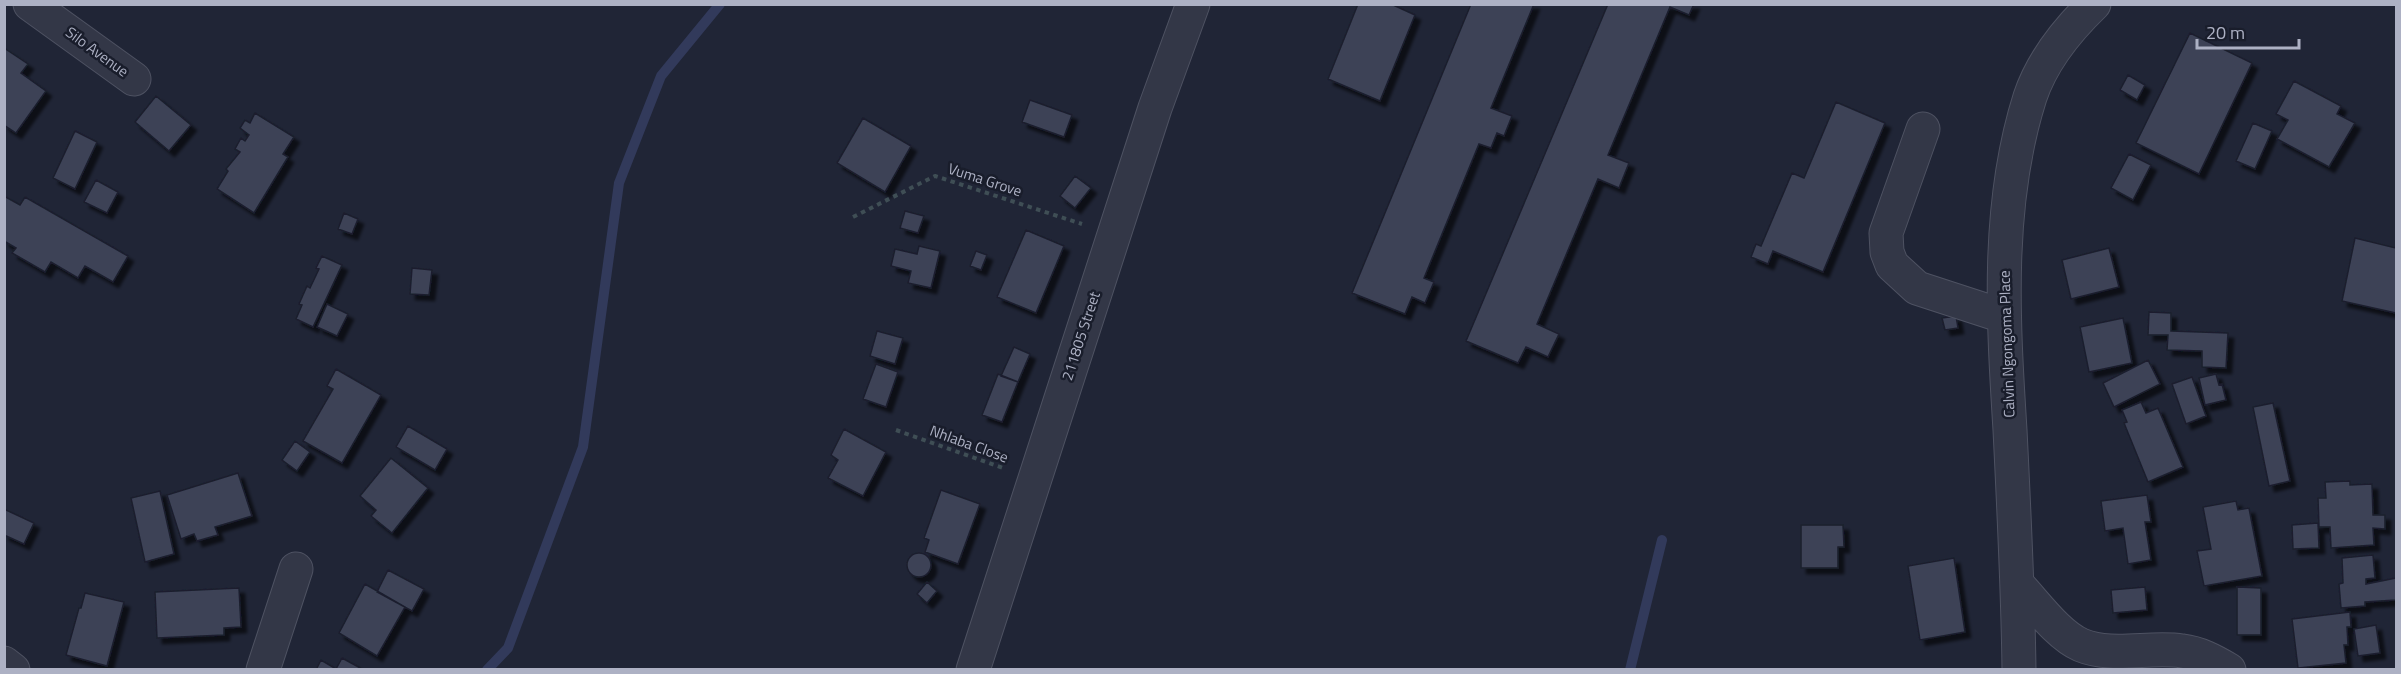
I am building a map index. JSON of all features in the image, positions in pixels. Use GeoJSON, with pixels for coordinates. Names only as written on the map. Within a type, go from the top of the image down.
{"type":"FeatureCollection","features":[{"type":"Feature","properties":{"kind":"street","name":"Silo Avenue"},"geometry":{"type":"LineString","coordinates":[[30,4],[134,79]]}},
{"type":"Feature","properties":{"kind":"street","name":"211805 Street"},"geometry":{"type":"LineString","coordinates":[[973,669],[1155,108],[1192,4]]}},
{"type":"Feature","properties":{"kind":"street","name":"Calvin Ngongoma Place"},"geometry":{"type":"LineString","coordinates":[[2019,669],[2018,585],[2003,316],[2006,225],[2019,145],[2031,95],[2053,51],[2076,21],[2094,4]]}},
{"type":"Feature","properties":{"kind":"street"},"geometry":{"type":"LineString","coordinates":[[1923,129],[1886,233],[1887,252],[1892,265],[1917,288],[2003,316]]}},
{"type":"Feature","properties":{"kind":"street"},"geometry":{"type":"LineString","coordinates":[[263,669],[296,569]]}},
{"type":"Feature","properties":{"kind":"street"},"geometry":{"type":"LineString","coordinates":[[2018,585],[2068,637],[2083,646],[2104,650],[2181,650],[2203,656],[2229,669]]}},
{"type":"Feature","properties":{"kind":"street"},"geometry":{"type":"LineString","coordinates":[[4,663],[13,669]]}},
{"type":"Feature","properties":{"kind":"path","name":"Vuma Grove"},"geometry":{"type":"LineString","coordinates":[[853,217],[935,176],[1114,234]]}},
{"type":"Feature","properties":{"kind":"path","name":"Nhlaba Close"},"geometry":{"type":"LineString","coordinates":[[896,430],[1035,480]]}},
{"type":"Feature","properties":{"kind":"building"},"geometry":{"type":"Polygon","coordinates":[[[1358,4],[1391,4],[1415,15],[1380,101],[1328,79],[1358,4]]]}},
{"type":"Feature","properties":{"kind":"building"},"geometry":{"type":"Polygon","coordinates":[[[1471,4],[1534,4],[1491,108],[1512,116],[1504,136],[1497,133],[1491,148],[1479,144],[1424,278],[1434,282],[1425,303],[1412,297],[1405,314],[1352,293],[1471,4]]]}},
{"type":"Feature","properties":{"kind":"building"},"geometry":{"type":"Polygon","coordinates":[[[1608,4],[1694,4],[1689,15],[1670,7],[1608,155],[1629,163],[1619,188],[1598,179],[1537,324],[1559,334],[1548,357],[1526,347],[1518,363],[1466,341],[1608,4]]]}},
{"type":"Feature","properties":{"kind":"building"},"geometry":{"type":"Polygon","coordinates":[[[2190,33],[2252,63],[2199,174],[2136,143],[2190,33]]]}},
{"type":"Feature","properties":{"kind":"building"},"geometry":{"type":"Polygon","coordinates":[[[4,48],[28,64],[21,73],[46,91],[16,133],[4,125],[4,48]]]}},
{"type":"Feature","properties":{"kind":"building"},"geometry":{"type":"Polygon","coordinates":[[[2128,75],[2145,85],[2137,100],[2120,90],[2128,75]]]}},
{"type":"Feature","properties":{"kind":"building"},"geometry":{"type":"Polygon","coordinates":[[[2294,81],[2341,106],[2337,114],[2355,123],[2329,167],[2277,139],[2288,120],[2276,114],[2294,81]]]}},
{"type":"Feature","properties":{"kind":"building"},"geometry":{"type":"Polygon","coordinates":[[[156,96],[191,125],[169,151],[135,122],[156,96]]]}},
{"type":"Feature","properties":{"kind":"building"},"geometry":{"type":"Polygon","coordinates":[[[1030,100],[1072,115],[1064,137],[1022,122],[1030,100]]]}},
{"type":"Feature","properties":{"kind":"building"},"geometry":{"type":"Polygon","coordinates":[[[1836,102],[1885,123],[1823,272],[1773,251],[1768,264],[1751,257],[1756,244],[1761,246],[1792,173],[1804,178],[1836,102]]]}},
{"type":"Feature","properties":{"kind":"building"},"geometry":{"type":"Polygon","coordinates":[[[255,113],[294,137],[283,154],[288,157],[254,213],[217,189],[228,171],[226,169],[240,152],[235,149],[241,138],[245,141],[249,135],[240,128],[245,120],[250,123],[255,113]]]}},
{"type":"Feature","properties":{"kind":"building"},"geometry":{"type":"Polygon","coordinates":[[[863,118],[911,146],[885,192],[837,163],[863,118]]]}},
{"type":"Feature","properties":{"kind":"building"},"geometry":{"type":"Polygon","coordinates":[[[2253,123],[2272,131],[2255,169],[2236,161],[2253,123]]]}},
{"type":"Feature","properties":{"kind":"building"},"geometry":{"type":"Polygon","coordinates":[[[75,131],[97,142],[75,189],[53,178],[75,131]]]}},
{"type":"Feature","properties":{"kind":"building"},"geometry":{"type":"Polygon","coordinates":[[[2129,154],[2151,165],[2133,200],[2111,188],[2129,154]]]}},
{"type":"Feature","properties":{"kind":"building"},"geometry":{"type":"Polygon","coordinates":[[[1075,176],[1091,188],[1075,208],[1060,196],[1075,176]]]}},
{"type":"Feature","properties":{"kind":"building"},"geometry":{"type":"Polygon","coordinates":[[[96,180],[118,192],[107,213],[84,202],[96,180]]]}},
{"type":"Feature","properties":{"kind":"building"},"geometry":{"type":"Polygon","coordinates":[[[4,196],[20,205],[25,197],[128,256],[113,282],[85,266],[78,278],[51,262],[45,272],[12,253],[16,248],[4,241],[4,196]]]}},
{"type":"Feature","properties":{"kind":"building"},"geometry":{"type":"Polygon","coordinates":[[[905,211],[924,216],[918,233],[900,228],[905,211]]]}},
{"type":"Feature","properties":{"kind":"building"},"geometry":{"type":"Polygon","coordinates":[[[344,213],[358,219],[352,234],[338,229],[344,213]]]}},
{"type":"Feature","properties":{"kind":"building"},"geometry":{"type":"Polygon","coordinates":[[[1026,230],[1064,246],[1036,313],[997,297],[1026,230]]]}},
{"type":"Feature","properties":{"kind":"building"},"geometry":{"type":"Polygon","coordinates":[[[2355,238],[2396,248],[2396,313],[2342,301],[2355,238]]]}},
{"type":"Feature","properties":{"kind":"building"},"geometry":{"type":"Polygon","coordinates":[[[919,246],[940,251],[931,288],[908,283],[911,271],[891,266],[895,249],[917,254],[919,246]]]}},
{"type":"Feature","properties":{"kind":"building"},"geometry":{"type":"Polygon","coordinates":[[[2109,248],[2119,287],[2071,299],[2062,260],[2109,248]]]}},
{"type":"Feature","properties":{"kind":"building"},"geometry":{"type":"Polygon","coordinates":[[[976,251],[987,255],[981,270],[970,266],[976,251]]]}},
{"type":"Feature","properties":{"kind":"building"},"geometry":{"type":"Polygon","coordinates":[[[322,256],[342,265],[313,327],[296,319],[302,305],[299,304],[307,286],[310,288],[322,256]]]}},
{"type":"Feature","properties":{"kind":"building"},"geometry":{"type":"Polygon","coordinates":[[[412,268],[432,270],[429,295],[410,294],[412,268]]]}},
{"type":"Feature","properties":{"kind":"building"},"geometry":{"type":"Polygon","coordinates":[[[327,304],[348,314],[337,336],[317,327],[327,304]]]}},
{"type":"Feature","properties":{"kind":"building"},"geometry":{"type":"Polygon","coordinates":[[[2149,312],[2171,313],[2171,331],[2228,333],[2226,368],[2202,367],[2202,351],[2167,350],[2168,335],[2148,335],[2149,312]]]}},
{"type":"Feature","properties":{"kind":"building"},"geometry":{"type":"Polygon","coordinates":[[[1956,316],[1958,328],[1945,330],[1942,318],[1956,316]]]}},
{"type":"Feature","properties":{"kind":"building"},"geometry":{"type":"Polygon","coordinates":[[[2123,318],[2132,363],[2089,372],[2080,327],[2123,318]]]}},
{"type":"Feature","properties":{"kind":"building"},"geometry":{"type":"Polygon","coordinates":[[[877,331],[903,338],[895,364],[870,356],[877,331]]]}},
{"type":"Feature","properties":{"kind":"building"},"geometry":{"type":"Polygon","coordinates":[[[1014,347],[1030,354],[1018,382],[1001,376],[1014,347]]]}},
{"type":"Feature","properties":{"kind":"building"},"geometry":{"type":"Polygon","coordinates":[[[2148,360],[2160,384],[2114,407],[2103,383],[2148,360]]]}},
{"type":"Feature","properties":{"kind":"building"},"geometry":{"type":"Polygon","coordinates":[[[876,364],[898,372],[886,407],[863,399],[876,364]]]}},
{"type":"Feature","properties":{"kind":"building"},"geometry":{"type":"Polygon","coordinates":[[[336,369],[381,395],[342,463],[303,441],[333,389],[327,386],[336,369]]]}},
{"type":"Feature","properties":{"kind":"building"},"geometry":{"type":"Polygon","coordinates":[[[998,374],[1018,382],[1002,422],[982,415],[998,374]]]}},
{"type":"Feature","properties":{"kind":"building"},"geometry":{"type":"Polygon","coordinates":[[[2216,374],[2219,385],[2222,384],[2226,400],[2205,405],[2199,378],[2216,374]]]}},
{"type":"Feature","properties":{"kind":"building"},"geometry":{"type":"Polygon","coordinates":[[[2192,377],[2206,416],[2186,424],[2172,384],[2192,377]]]}},
{"type":"Feature","properties":{"kind":"building"},"geometry":{"type":"Polygon","coordinates":[[[2141,402],[2146,413],[2158,408],[2183,467],[2148,482],[2124,423],[2127,422],[2122,410],[2141,402]]]}},
{"type":"Feature","properties":{"kind":"building"},"geometry":{"type":"Polygon","coordinates":[[[2273,403],[2290,481],[2269,486],[2253,407],[2273,403]]]}},
{"type":"Feature","properties":{"kind":"building"},"geometry":{"type":"Polygon","coordinates":[[[408,426],[447,449],[435,470],[396,447],[408,426]]]}},
{"type":"Feature","properties":{"kind":"building"},"geometry":{"type":"Polygon","coordinates":[[[844,429],[886,452],[863,496],[828,478],[838,460],[831,455],[844,429]]]}},
{"type":"Feature","properties":{"kind":"building"},"geometry":{"type":"Polygon","coordinates":[[[295,441],[310,452],[297,471],[282,460],[295,441]]]}},
{"type":"Feature","properties":{"kind":"building"},"geometry":{"type":"Polygon","coordinates":[[[391,458],[428,488],[392,533],[371,516],[376,510],[360,496],[391,458]]]}},
{"type":"Feature","properties":{"kind":"building"},"geometry":{"type":"Polygon","coordinates":[[[238,473],[252,516],[215,527],[218,535],[197,541],[194,534],[181,539],[167,495],[238,473]]]}},
{"type":"Feature","properties":{"kind":"building"},"geometry":{"type":"Polygon","coordinates":[[[2350,481],[2350,485],[2372,484],[2373,515],[2385,515],[2385,529],[2373,528],[2374,545],[2331,548],[2330,527],[2319,527],[2318,498],[2326,498],[2325,482],[2350,481]]]}},
{"type":"Feature","properties":{"kind":"building"},"geometry":{"type":"Polygon","coordinates":[[[941,490],[980,504],[958,564],[925,552],[929,540],[924,538],[941,490]]]}},
{"type":"Feature","properties":{"kind":"building"},"geometry":{"type":"Polygon","coordinates":[[[160,491],[174,554],[145,562],[131,498],[160,491]]]}},
{"type":"Feature","properties":{"kind":"building"},"geometry":{"type":"Polygon","coordinates":[[[2147,495],[2151,522],[2145,522],[2151,560],[2128,564],[2123,528],[2105,531],[2101,501],[2147,495]]]}},
{"type":"Feature","properties":{"kind":"building"},"geometry":{"type":"Polygon","coordinates":[[[2236,501],[2238,510],[2249,508],[2262,576],[2204,586],[2197,551],[2211,549],[2203,507],[2236,501]]]}},
{"type":"Feature","properties":{"kind":"building"},"geometry":{"type":"Polygon","coordinates":[[[4,509],[34,523],[24,544],[4,535],[4,509]]]}},
{"type":"Feature","properties":{"kind":"building"},"geometry":{"type":"Polygon","coordinates":[[[2318,523],[2319,548],[2293,549],[2292,525],[2318,523]]]}},
{"type":"Feature","properties":{"kind":"building"},"geometry":{"type":"Polygon","coordinates":[[[1801,525],[1843,525],[1844,547],[1838,547],[1838,568],[1801,568],[1801,525]]]}},
{"type":"Feature","properties":{"kind":"building"},"geometry":{"type":"Polygon","coordinates":[[[914,553],[924,553],[931,560],[931,570],[924,577],[914,577],[907,570],[907,560],[914,553]]]}},
{"type":"Feature","properties":{"kind":"building"},"geometry":{"type":"Polygon","coordinates":[[[2373,555],[2375,578],[2366,579],[2366,584],[2396,578],[2396,600],[2365,602],[2365,606],[2341,608],[2339,584],[2343,583],[2342,558],[2373,555]]]}},
{"type":"Feature","properties":{"kind":"building"},"geometry":{"type":"Polygon","coordinates":[[[1954,558],[1965,632],[1920,640],[1908,566],[1954,558]]]}},
{"type":"Feature","properties":{"kind":"building"},"geometry":{"type":"Polygon","coordinates":[[[388,570],[424,589],[412,611],[377,592],[388,570]]]}},
{"type":"Feature","properties":{"kind":"building"},"geometry":{"type":"Polygon","coordinates":[[[927,582],[937,591],[927,603],[917,594],[927,582]]]}},
{"type":"Feature","properties":{"kind":"building"},"geometry":{"type":"Polygon","coordinates":[[[365,584],[405,607],[377,656],[339,633],[365,584]]]}},
{"type":"Feature","properties":{"kind":"building"},"geometry":{"type":"Polygon","coordinates":[[[2145,587],[2147,610],[2113,613],[2111,590],[2145,587]]]}},
{"type":"Feature","properties":{"kind":"building"},"geometry":{"type":"Polygon","coordinates":[[[2237,587],[2261,588],[2261,635],[2237,635],[2237,587]]]}},
{"type":"Feature","properties":{"kind":"building"},"geometry":{"type":"Polygon","coordinates":[[[239,588],[241,627],[224,628],[224,635],[157,638],[155,592],[239,588]]]}},
{"type":"Feature","properties":{"kind":"building"},"geometry":{"type":"Polygon","coordinates":[[[85,593],[124,602],[107,666],[66,655],[85,593]]]}},
{"type":"Feature","properties":{"kind":"building"},"geometry":{"type":"Polygon","coordinates":[[[2350,612],[2351,627],[2347,627],[2348,645],[2344,645],[2346,663],[2298,668],[2292,619],[2350,612]]]}},
{"type":"Feature","properties":{"kind":"building"},"geometry":{"type":"Polygon","coordinates":[[[2376,625],[2380,653],[2358,656],[2354,629],[2376,625]]]}},
{"type":"Feature","properties":{"kind":"building"},"geometry":{"type":"Polygon","coordinates":[[[342,658],[364,670],[316,670],[321,660],[336,669],[342,658]]]}},
{"type":"Feature","properties":{"kind":"waterway"},"geometry":{"type":"LineString","coordinates":[[487,670],[508,648],[583,447],[619,183],[661,76],[720,4]]}},
{"type":"Feature","properties":{"kind":"waterway"},"geometry":{"type":"LineString","coordinates":[[1630,670],[1662,540]]}}]}
